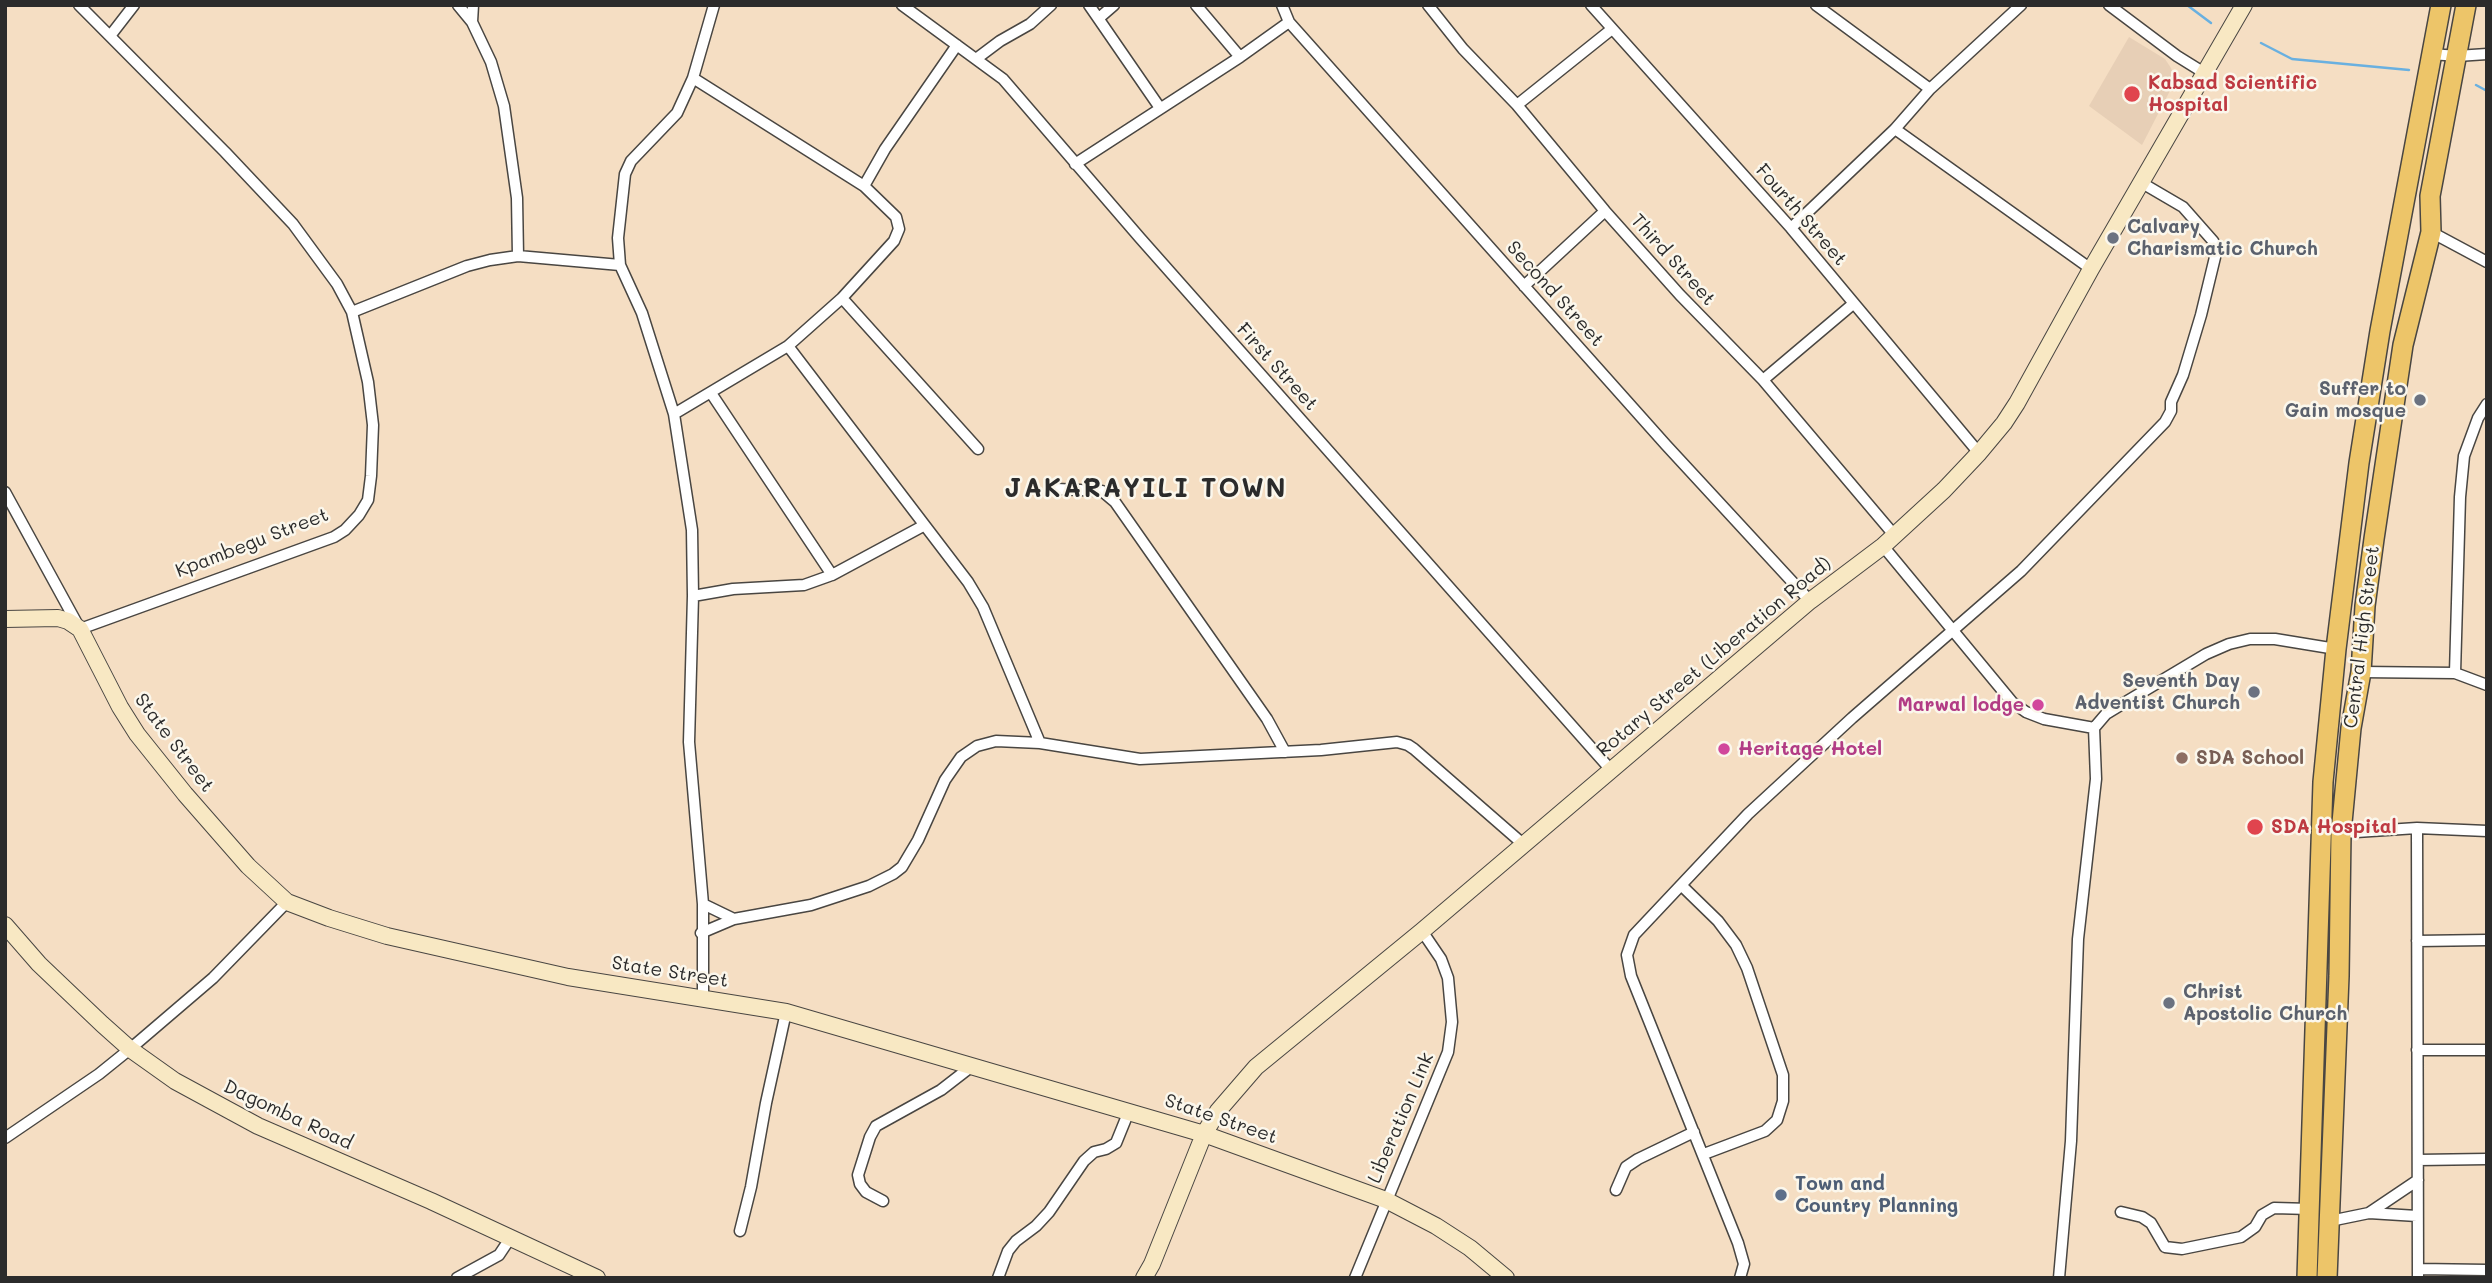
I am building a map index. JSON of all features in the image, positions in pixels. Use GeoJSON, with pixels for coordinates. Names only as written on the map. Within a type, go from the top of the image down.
{"type":"FeatureCollection","features":[{"type":"Feature","properties":{"kind":"highway","name":"Central High Street"},"geometry":{"type":"LineString","coordinates":[[2307,1278],[2323,782],[2336,649],[2359,463],[2380,331],[2441,5]]}},
{"type":"Feature","properties":{"kind":"highway","name":"Central High Street"},"geometry":{"type":"LineString","coordinates":[[2327,1278],[2342,833],[2351,728],[2361,672],[2365,606],[2374,539],[2403,345],[2431,232],[2430,196],[2466,5]]}},
{"type":"Feature","properties":{"kind":"highway"},"geometry":{"type":"LineString","coordinates":[[2315,1068],[2334,1079]]}},
{"type":"Feature","properties":{"kind":"street","name":"Kpambegu Street"},"geometry":{"type":"LineString","coordinates":[[79,5],[225,152],[292,224],[337,284],[352,313],[368,382],[373,425],[368,500],[345,530],[334,537],[80,629]]}},
{"type":"Feature","properties":{"kind":"street"},"geometry":{"type":"LineString","coordinates":[[110,36],[134,5]]}},
{"type":"Feature","properties":{"kind":"street"},"geometry":{"type":"LineString","coordinates":[[458,5],[472,22],[491,62],[504,106],[517,198],[518,256]]}},
{"type":"Feature","properties":{"kind":"street"},"geometry":{"type":"LineString","coordinates":[[472,22],[473,5]]}},
{"type":"Feature","properties":{"kind":"street"},"geometry":{"type":"LineString","coordinates":[[703,999],[703,904],[689,742],[692,530],[674,414],[642,313],[620,265],[618,238],[625,174],[631,161],[677,113],[693,78],[714,5]]}},
{"type":"Feature","properties":{"kind":"street","name":"First Street"},"geometry":{"type":"LineString","coordinates":[[902,5],[1003,79],[1611,770]]}},
{"type":"Feature","properties":{"kind":"street"},"geometry":{"type":"LineString","coordinates":[[976,59],[1030,24],[1051,5]]}},
{"type":"Feature","properties":{"kind":"street"},"geometry":{"type":"LineString","coordinates":[[1089,5],[1160,108]]}},
{"type":"Feature","properties":{"kind":"street"},"geometry":{"type":"LineString","coordinates":[[1099,18],[1114,5]]}},
{"type":"Feature","properties":{"kind":"street"},"geometry":{"type":"LineString","coordinates":[[1196,5],[1240,57]]}},
{"type":"Feature","properties":{"kind":"street","name":"Second Street"},"geometry":{"type":"LineString","coordinates":[[1282,5],[1289,22],[1666,445],[1810,601]]}},
{"type":"Feature","properties":{"kind":"street","name":"Third Street"},"geometry":{"type":"LineString","coordinates":[[1428,5],[1463,49],[1517,105],[1605,211],[1680,295],[1763,380],[1889,541],[1951,630],[2012,702],[2026,712],[2066,724],[2094,728]]}},
{"type":"Feature","properties":{"kind":"street","name":"Fourth Street"},"geometry":{"type":"LineString","coordinates":[[1591,5],[1791,228],[1979,453]]}},
{"type":"Feature","properties":{"kind":"street"},"geometry":{"type":"LineString","coordinates":[[1816,5],[1930,89]]}},
{"type":"Feature","properties":{"kind":"street"},"geometry":{"type":"LineString","coordinates":[[1829,15],[1837,5]]}},
{"type":"Feature","properties":{"kind":"street"},"geometry":{"type":"LineString","coordinates":[[1791,228],[1895,128],[1930,89],[2021,5]]}},
{"type":"Feature","properties":{"kind":"street"},"geometry":{"type":"LineString","coordinates":[[2109,5],[2177,56],[2206,74]]}},
{"type":"Feature","properties":{"kind":"street","name":"Rotary Street (Liberation Road)"},"geometry":{"type":"LineString","coordinates":[[1144,1278],[1204,1134],[1218,1111],[1256,1067],[1422,931],[1810,601],[1889,541],[1979,453],[2017,403],[2091,269],[2244,5]]}},
{"type":"Feature","properties":{"kind":"street"},"geometry":{"type":"LineString","coordinates":[[1076,163],[1240,57],[1289,22]]}},
{"type":"Feature","properties":{"kind":"street"},"geometry":{"type":"LineString","coordinates":[[1517,105],[1612,29]]}},
{"type":"Feature","properties":{"kind":"street"},"geometry":{"type":"LineString","coordinates":[[864,186],[885,149],[957,45]]}},
{"type":"Feature","properties":{"kind":"street"},"geometry":{"type":"LineString","coordinates":[[2432,54],[2487,54]]}},
{"type":"Feature","properties":{"kind":"street"},"geometry":{"type":"LineString","coordinates":[[674,414],[788,346],[842,298],[894,241],[899,229],[896,217],[864,186],[693,78]]}},
{"type":"Feature","properties":{"kind":"street"},"geometry":{"type":"LineString","coordinates":[[1895,128],[2091,269]]}},
{"type":"Feature","properties":{"kind":"street"},"geometry":{"type":"LineString","coordinates":[[1740,1278],[1744,1265],[1741,1254],[1704,1154],[1631,976],[1628,955],[1634,935],[1748,814],[1951,630],[2021,571],[2165,422],[2183,375],[2217,249],[2183,207],[2142,183]]}},
{"type":"Feature","properties":{"kind":"street"},"geometry":{"type":"LineString","coordinates":[[1524,286],[1605,211]]}},
{"type":"Feature","properties":{"kind":"street"},"geometry":{"type":"LineString","coordinates":[[2431,232],[2487,262]]}},
{"type":"Feature","properties":{"kind":"street"},"geometry":{"type":"LineString","coordinates":[[352,313],[467,266],[518,256],[620,265]]}},
{"type":"Feature","properties":{"kind":"street"},"geometry":{"type":"LineString","coordinates":[[842,298],[978,449]]}},
{"type":"Feature","properties":{"kind":"street"},"geometry":{"type":"LineString","coordinates":[[1763,380],[1853,304]]}},
{"type":"Feature","properties":{"kind":"street"},"geometry":{"type":"LineString","coordinates":[[788,346],[968,582],[983,607],[1040,743]]}},
{"type":"Feature","properties":{"kind":"street"},"geometry":{"type":"LineString","coordinates":[[711,393],[832,575]]}},
{"type":"Feature","properties":{"kind":"street"},"geometry":{"type":"LineString","coordinates":[[2455,673],[2460,497],[2464,456],[2478,418],[2487,404]]}},
{"type":"Feature","properties":{"kind":"street"},"geometry":{"type":"LineString","coordinates":[[1057,489],[1102,491],[1115,502],[1267,719],[1285,752]]}},
{"type":"Feature","properties":{"kind":"street","name":"State Street"},"geometry":{"type":"LineString","coordinates":[[6,496],[137,734],[184,794],[248,866],[287,902],[361,928],[568,977],[786,1012],[1204,1134],[1386,1200],[1436,1226],[1470,1248],[1506,1278]]}},
{"type":"Feature","properties":{"kind":"street"},"geometry":{"type":"LineString","coordinates":[[693,596],[733,589],[804,585],[832,575],[923,526]]}},
{"type":"Feature","properties":{"kind":"street"},"geometry":{"type":"LineString","coordinates":[[5,619],[58,618],[80,629]]}},
{"type":"Feature","properties":{"kind":"street"},"geometry":{"type":"LineString","coordinates":[[2059,1278],[2071,1141],[2078,939],[2096,779],[2094,728],[2106,714],[2164,678],[2206,654],[2229,645],[2250,639],[2275,639],[2336,649]]}},
{"type":"Feature","properties":{"kind":"street"},"geometry":{"type":"LineString","coordinates":[[2361,672],[2455,673],[2487,685]]}},
{"type":"Feature","properties":{"kind":"street"},"geometry":{"type":"LineString","coordinates":[[702,933],[734,919],[810,905],[884,880],[902,867],[918,840],[945,780],[961,757],[977,746],[996,741],[1040,743],[1140,759],[1285,752],[1397,742],[1408,745],[1524,844]]}},
{"type":"Feature","properties":{"kind":"street"},"geometry":{"type":"LineString","coordinates":[[2342,833],[2417,828],[2487,831]]}},
{"type":"Feature","properties":{"kind":"street"},"geometry":{"type":"LineString","coordinates":[[2417,828],[2418,1274],[2487,1270]]}},
{"type":"Feature","properties":{"kind":"street"},"geometry":{"type":"LineString","coordinates":[[1681,885],[1718,921],[1736,945],[1748,968],[1783,1075],[1783,1101],[1777,1120],[1765,1131],[1704,1154]]}},
{"type":"Feature","properties":{"kind":"street"},"geometry":{"type":"LineString","coordinates":[[5,1138],[130,1049],[213,978],[287,902]]}},
{"type":"Feature","properties":{"kind":"street"},"geometry":{"type":"LineString","coordinates":[[703,904],[734,919]]}},
{"type":"Feature","properties":{"kind":"street","name":"Dagomba Road"},"geometry":{"type":"LineString","coordinates":[[5,925],[58,983],[130,1049],[175,1081],[258,1126],[511,1237],[597,1278]]}},
{"type":"Feature","properties":{"kind":"street","name":"Liberation Link"},"geometry":{"type":"LineString","coordinates":[[1355,1278],[1448,1052],[1452,1022],[1448,978],[1441,959],[1422,931]]}},
{"type":"Feature","properties":{"kind":"street"},"geometry":{"type":"LineString","coordinates":[[2417,941],[2487,940]]}},
{"type":"Feature","properties":{"kind":"street"},"geometry":{"type":"LineString","coordinates":[[740,1231],[786,1012]]}},
{"type":"Feature","properties":{"kind":"street"},"geometry":{"type":"LineString","coordinates":[[2417,1049],[2487,1050]]}},
{"type":"Feature","properties":{"kind":"street"},"geometry":{"type":"LineString","coordinates":[[883,1201],[866,1192],[858,1175],[876,1126],[941,1090],[972,1066]]}},
{"type":"Feature","properties":{"kind":"street"},"geometry":{"type":"LineString","coordinates":[[998,1278],[1008,1251],[1049,1212],[1084,1161],[1094,1152],[1116,1143],[1129,1111]]}},
{"type":"Feature","properties":{"kind":"street"},"geometry":{"type":"LineString","coordinates":[[1616,1190],[1626,1167],[1638,1158],[1694,1132]]}},
{"type":"Feature","properties":{"kind":"street"},"geometry":{"type":"LineString","coordinates":[[2418,1160],[2487,1159]]}},
{"type":"Feature","properties":{"kind":"street"},"geometry":{"type":"LineString","coordinates":[[2369,1213],[2418,1180]]}},
{"type":"Feature","properties":{"kind":"street"},"geometry":{"type":"LineString","coordinates":[[2121,1212],[2142,1217],[2151,1223],[2165,1247],[2182,1249],[2241,1237],[2255,1227],[2262,1215],[2274,1208],[2310,1209]]}},
{"type":"Feature","properties":{"kind":"street"},"geometry":{"type":"LineString","coordinates":[[2330,1221],[2369,1213],[2417,1216]]}},
{"type":"Feature","properties":{"kind":"street"},"geometry":{"type":"LineString","coordinates":[[457,1278],[499,1255],[511,1237]]}},
{"type":"Feature","properties":{"kind":"shaded area","name":"Kabsad Scientific Hospital"},"geometry":{"type":"Polygon","coordinates":[[[2129,37],[2165,59],[2175,81],[2142,145],[2089,106],[2129,37]]]}},
{"type":"Feature","properties":{"kind":"waterway"},"geometry":{"type":"LineString","coordinates":[[2187,5],[2211,23]]}},
{"type":"Feature","properties":{"kind":"waterway"},"geometry":{"type":"LineString","coordinates":[[2261,43],[2292,59],[2409,70]]}},
{"type":"Feature","properties":{"kind":"waterway"},"geometry":{"type":"LineString","coordinates":[[2476,85],[2487,91]]}},
{"type":"Feature","properties":{"kind":"place","name":"Kabsad Scientific Hospital"},"geometry":{"type":"Point","coordinates":[2132,94]}},
{"type":"Feature","properties":{"kind":"place","name":"Calvary Charismatic Church"},"geometry":{"type":"Point","coordinates":[2113,238]}},
{"type":"Feature","properties":{"kind":"place","name":"Suffer to Gain mosque"},"geometry":{"type":"Point","coordinates":[2420,400]}},
{"type":"Feature","properties":{"kind":"place","name":"Seventh Day Adventist Church"},"geometry":{"type":"Point","coordinates":[2254,692]}},
{"type":"Feature","properties":{"kind":"place","name":"Marwal lodge"},"geometry":{"type":"Point","coordinates":[2038,705]}},
{"type":"Feature","properties":{"kind":"place","name":"Heritage Hotel"},"geometry":{"type":"Point","coordinates":[1724,749]}},
{"type":"Feature","properties":{"kind":"place","name":"SDA School"},"geometry":{"type":"Point","coordinates":[2182,758]}},
{"type":"Feature","properties":{"kind":"place","name":"SDA Hospital"},"geometry":{"type":"Point","coordinates":[2255,827]}},
{"type":"Feature","properties":{"kind":"place","name":"Christ Apostolic Church"},"geometry":{"type":"Point","coordinates":[2169,1003]}},
{"type":"Feature","properties":{"kind":"place","name":"Town and Country Planning"},"geometry":{"type":"Point","coordinates":[1781,1195]}},
{"type":"Feature","properties":{"kind":"district","name":"JAKARAYILI TOWN"},"geometry":{"type":"Point","coordinates":[1146,489]}}]}
